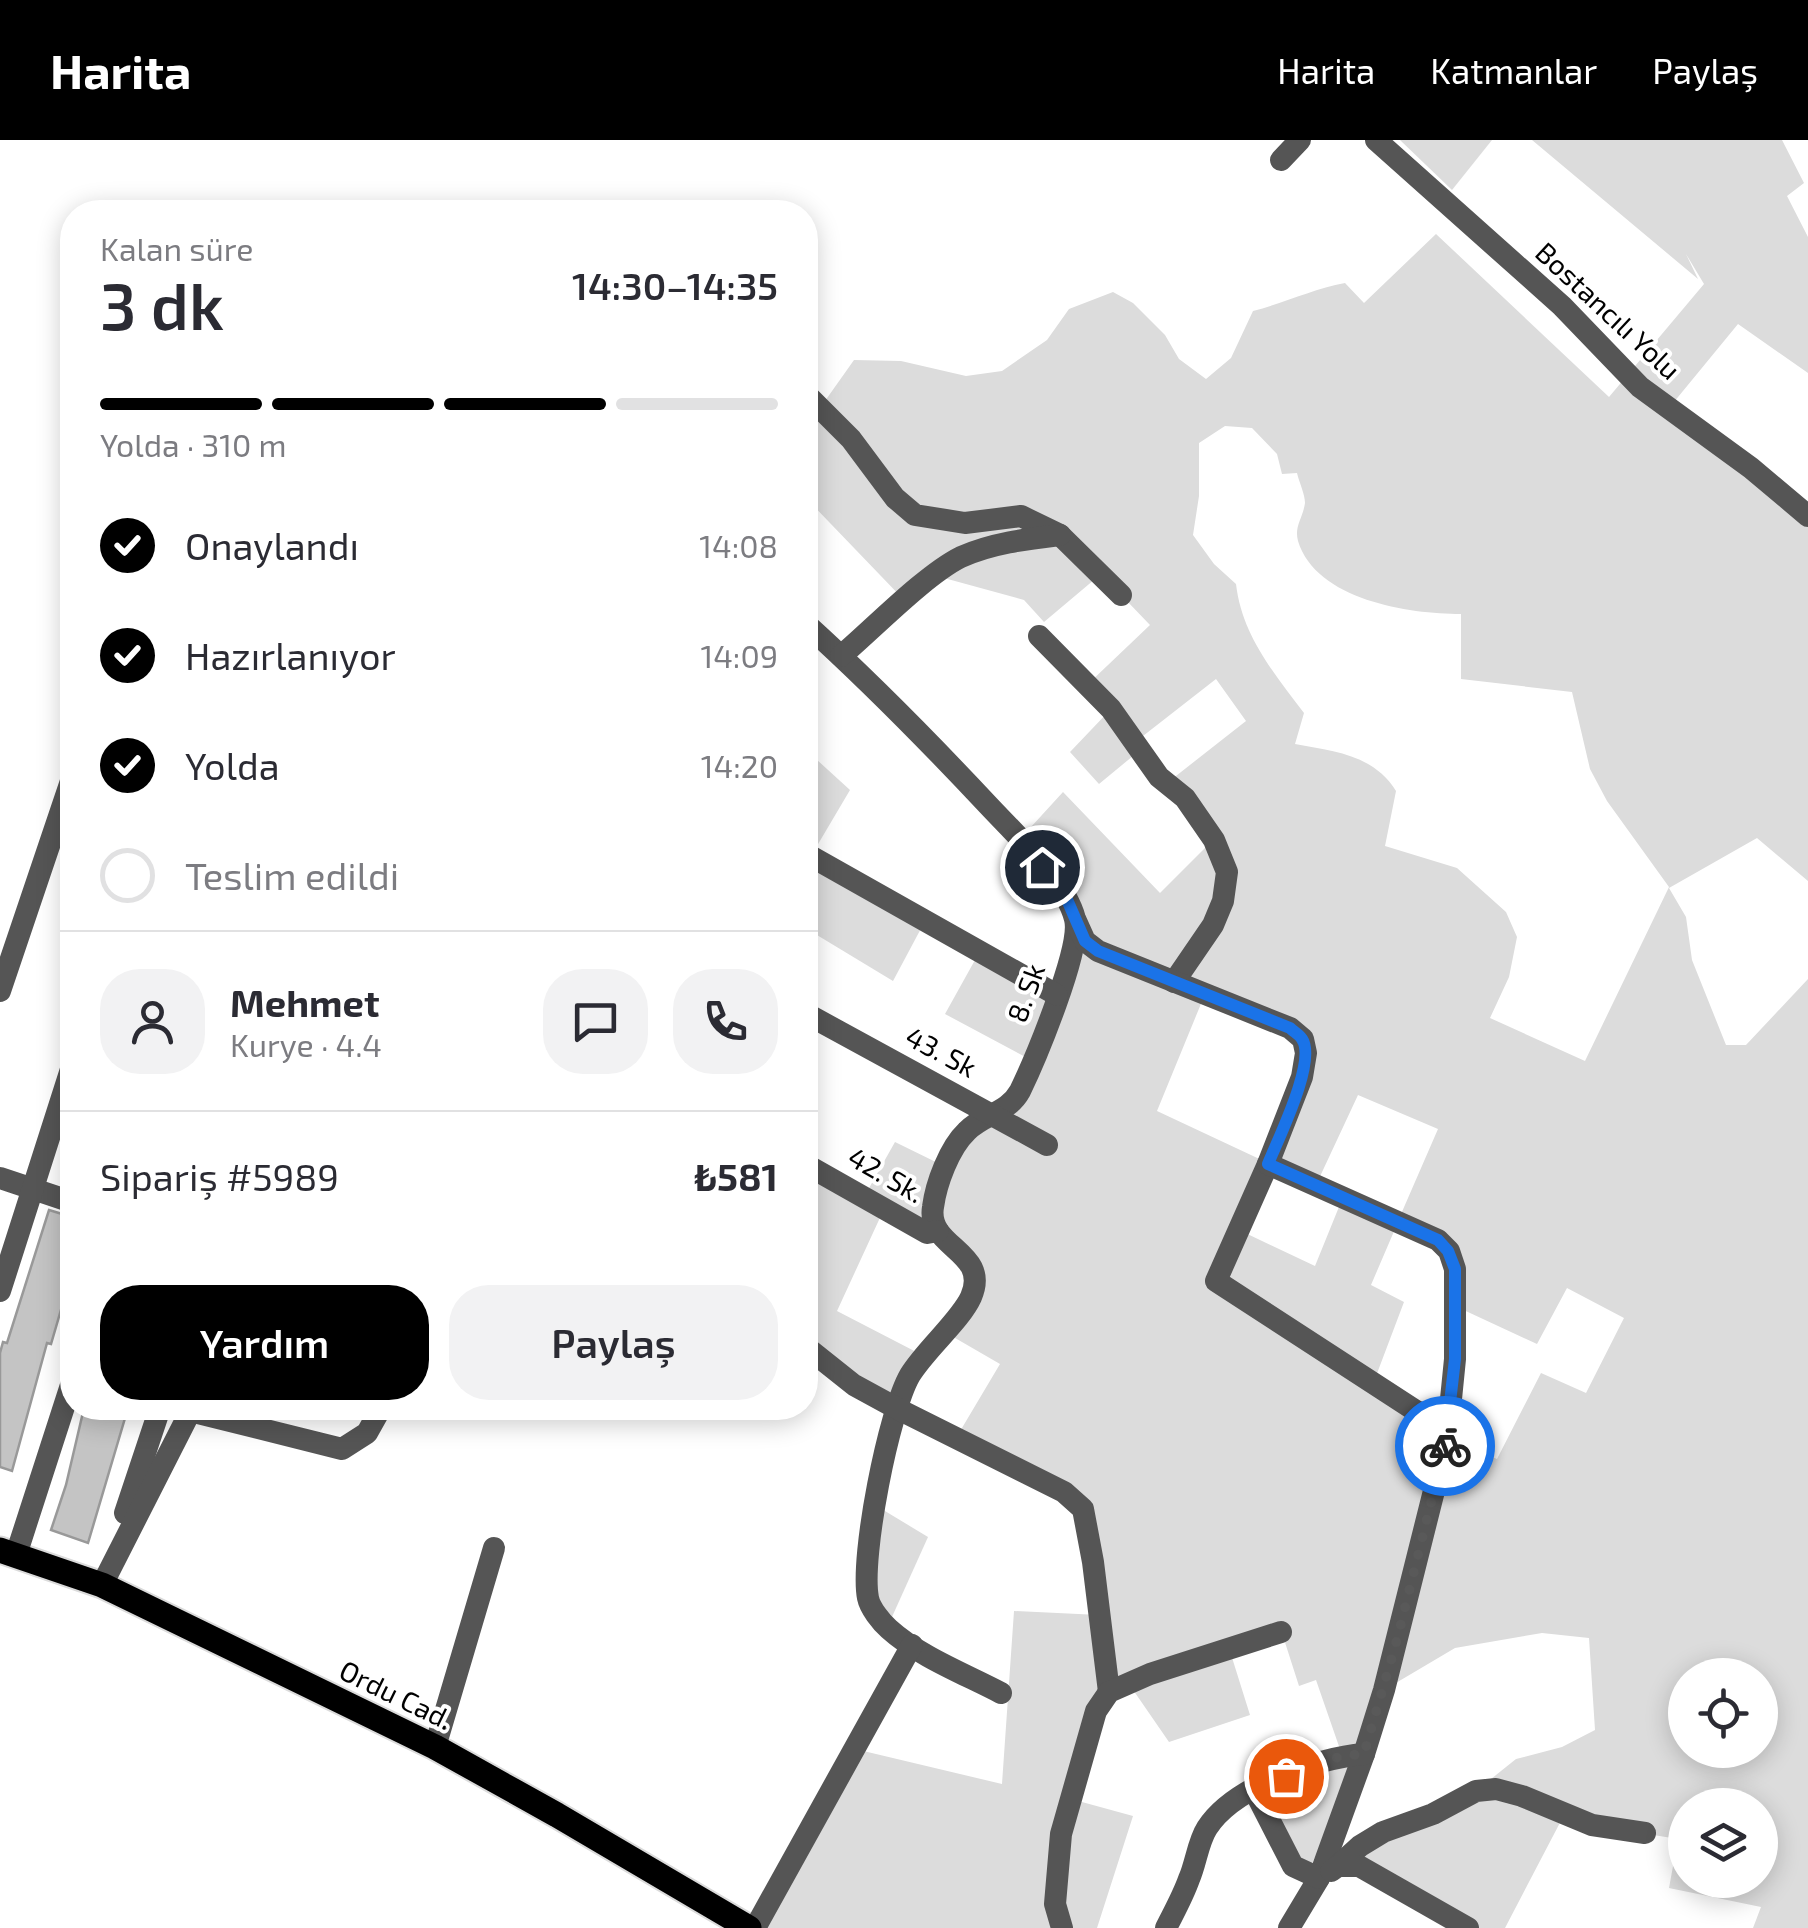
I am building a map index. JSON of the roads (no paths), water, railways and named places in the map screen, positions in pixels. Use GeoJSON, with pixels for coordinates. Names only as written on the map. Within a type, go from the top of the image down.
{"type":"FeatureCollection","features":[{"type":"Feature","properties":{"kind":"main road","name":"Ordu Cad."},"geometry":{"type":"LineString","coordinates":[[8,1552],[102,1585],[435,1747],[752,1928]]}},
{"type":"Feature","properties":{"kind":"street"},"geometry":{"type":"LineString","coordinates":[[1281,160],[1300,140]]}},
{"type":"Feature","properties":{"kind":"street","name":"Bostancılı Yolu"},"geometry":{"type":"LineString","coordinates":[[1376,140],[1562,306],[1640,387],[1751,468],[1808,516]]}},
{"type":"Feature","properties":{"kind":"street"},"geometry":{"type":"LineString","coordinates":[[818,406],[851,439],[895,498],[915,515],[965,522],[1022,516],[1060,535],[1121,595]]}},
{"type":"Feature","properties":{"kind":"street"},"geometry":{"type":"LineString","coordinates":[[841,656],[933,576],[960,558],[1000,545],[1060,535]]}},
{"type":"Feature","properties":{"kind":"street"},"geometry":{"type":"LineString","coordinates":[[818,635],[900,711],[1020,839],[1065,895],[1085,941],[1098,951],[1290,1028],[1303,1040],[1306,1053],[1302,1077],[1216,1281],[1416,1412],[1428,1416],[1450,1409]]}},
{"type":"Feature","properties":{"kind":"street"},"geometry":{"type":"LineString","coordinates":[[1039,636],[1111,709],[1159,776],[1185,798],[1214,840],[1227,872],[1223,901],[1213,924],[1174,982]]}},
{"type":"Feature","properties":{"kind":"street"},"geometry":{"type":"LineString","coordinates":[[0,991],[60,814]]}},
{"type":"Feature","properties":{"kind":"street"},"geometry":{"type":"LineString","coordinates":[[818,860],[1057,994]]}},
{"type":"Feature","properties":{"kind":"street","name":"8. Sk"},"geometry":{"type":"LineString","coordinates":[[938,1231],[932,1211],[950,1158],[966,1132],[1014,1103],[1074,948],[1076,921]]}},
{"type":"Feature","properties":{"kind":"street","name":"43. Sk"},"geometry":{"type":"LineString","coordinates":[[818,1020],[1047,1145]]}},
{"type":"Feature","properties":{"kind":"street"},"geometry":{"type":"LineString","coordinates":[[0,1291],[60,1104]]}},
{"type":"Feature","properties":{"kind":"street"},"geometry":{"type":"LineString","coordinates":[[1268,1164],[1438,1240],[1448,1251],[1455,1269],[1455,1359],[1446,1439],[1414,1574],[1328,1872]]}},
{"type":"Feature","properties":{"kind":"street","name":"42. Sk."},"geometry":{"type":"LineString","coordinates":[[818,1171],[926,1232],[938,1231]]}},
{"type":"Feature","properties":{"kind":"street"},"geometry":{"type":"LineString","coordinates":[[0,1178],[60,1198]]}},
{"type":"Feature","properties":{"kind":"street"},"geometry":{"type":"LineString","coordinates":[[938,1231],[970,1263],[976,1282],[970,1301],[911,1374],[898,1410],[881,1475],[866,1570],[868,1602],[887,1628],[1001,1693]]}},
{"type":"Feature","properties":{"kind":"street"},"geometry":{"type":"LineString","coordinates":[[818,1356],[854,1384],[898,1410],[1064,1492],[1083,1509],[1109,1692]]}},
{"type":"Feature","properties":{"kind":"street"},"geometry":{"type":"LineString","coordinates":[[8,1552],[60,1414]]}},
{"type":"Feature","properties":{"kind":"street"},"geometry":{"type":"LineString","coordinates":[[102,1585],[156,1420]]}},
{"type":"Feature","properties":{"kind":"street"},"geometry":{"type":"LineString","coordinates":[[102,1585],[186,1420]]}},
{"type":"Feature","properties":{"kind":"street"},"geometry":{"type":"LineString","coordinates":[[230,1420],[342,1449],[367,1434],[375,1420]]}},
{"type":"Feature","properties":{"kind":"street"},"geometry":{"type":"LineString","coordinates":[[435,1747],[494,1548]]}},
{"type":"Feature","properties":{"kind":"street"},"geometry":{"type":"LineString","coordinates":[[1062,1928],[1054,1904],[1061,1834],[1096,1711],[1109,1692],[1191,1660],[1281,1632]]}},
{"type":"Feature","properties":{"kind":"street"},"geometry":{"type":"LineString","coordinates":[[752,1928],[912,1645]]}},
{"type":"Feature","properties":{"kind":"street"},"geometry":{"type":"LineString","coordinates":[[1166,1928],[1207,1828],[1235,1798],[1307,1766],[1364,1754]]}},
{"type":"Feature","properties":{"kind":"street"},"geometry":{"type":"LineString","coordinates":[[1289,1928],[1328,1872],[1360,1846],[1476,1791],[1496,1788],[1592,1825],[1646,1833]]}},
{"type":"Feature","properties":{"kind":"street"},"geometry":{"type":"LineString","coordinates":[[1254,1790],[1294,1866],[1328,1872],[1359,1866],[1468,1928]]}}]}
